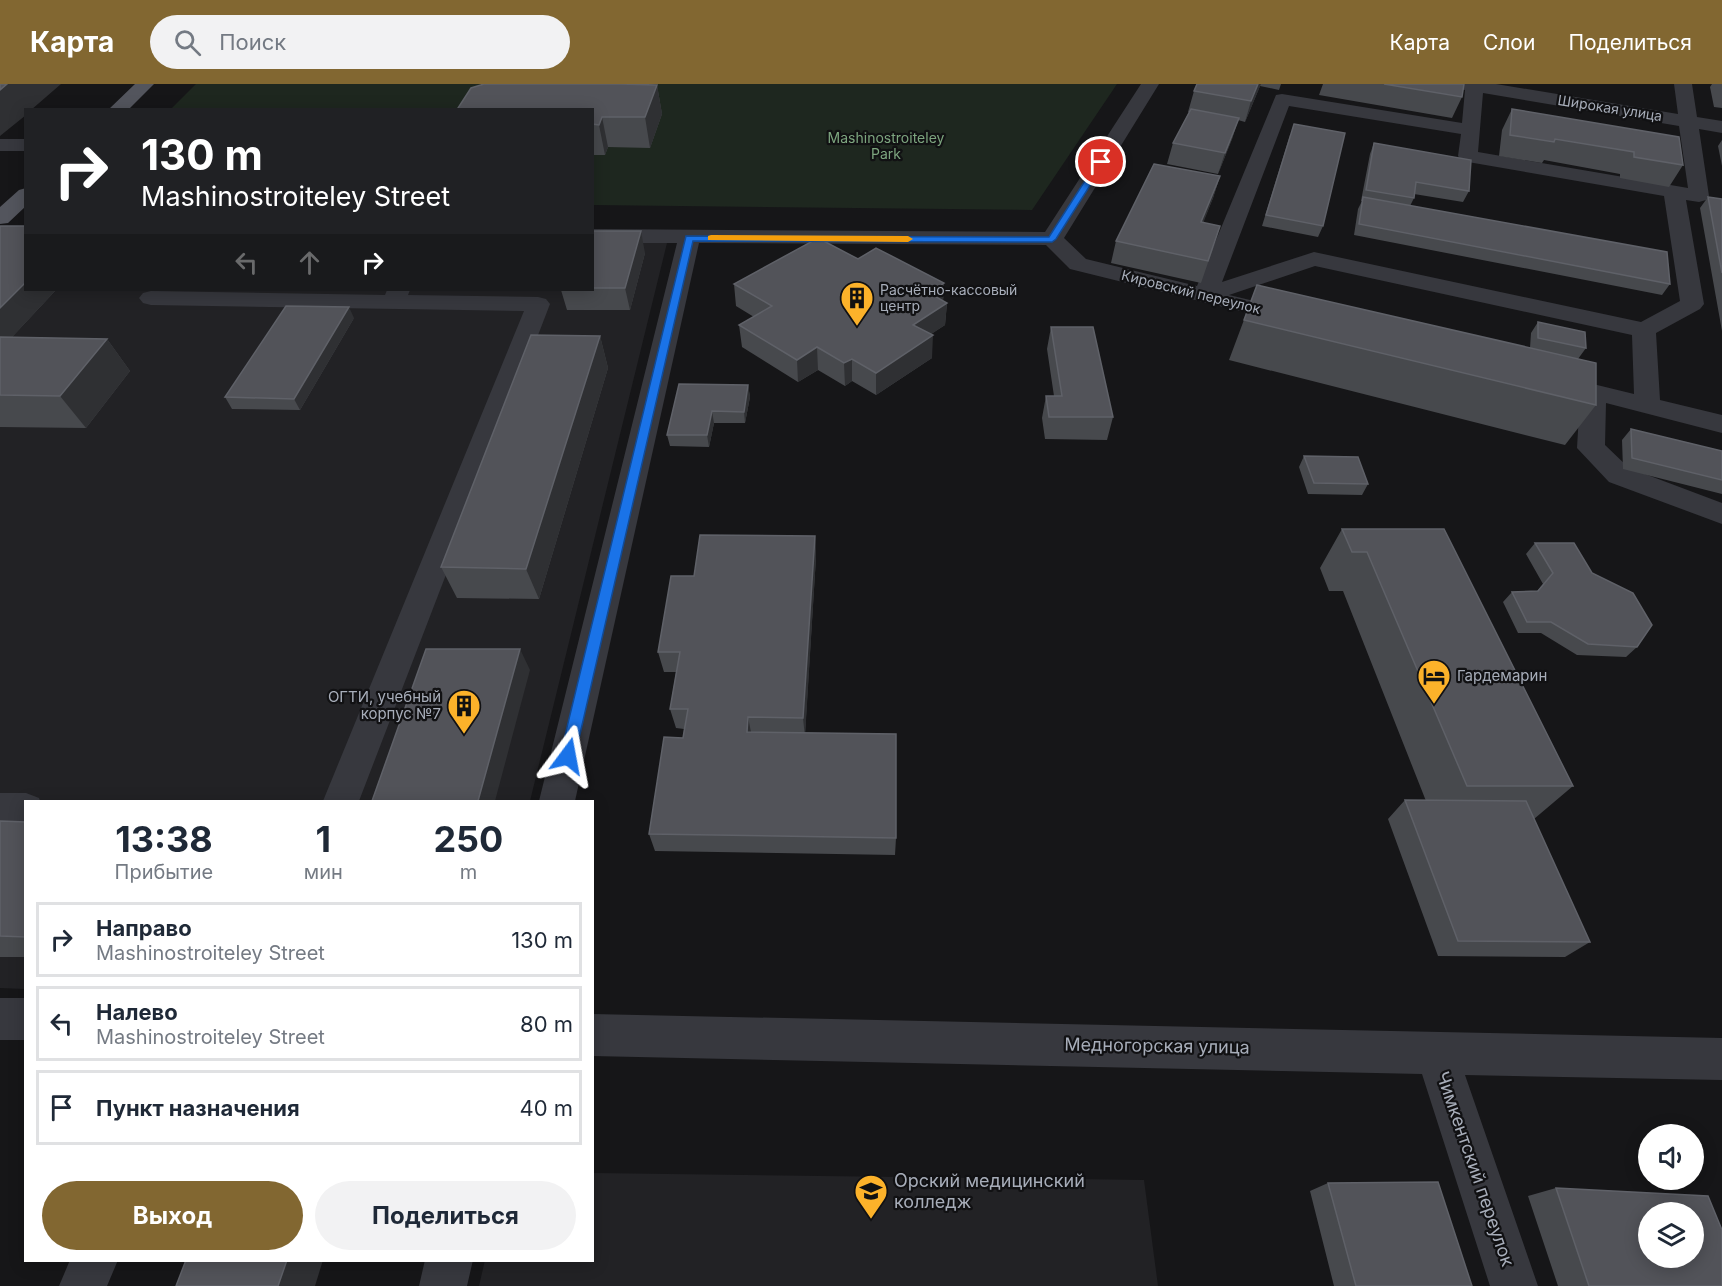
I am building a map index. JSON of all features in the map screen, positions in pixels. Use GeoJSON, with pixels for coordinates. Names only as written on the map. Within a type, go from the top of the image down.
{"type":"FeatureCollection","features":[{"type":"Feature","properties":{"kind":"main road"},"geometry":{"type":"LineString","coordinates":[[119,108],[145,84]]}},
{"type":"Feature","properties":{"kind":"main road"},"geometry":{"type":"LineString","coordinates":[[0,218],[24,196]]}},
{"type":"Feature","properties":{"kind":"street"},"geometry":{"type":"LineString","coordinates":[[594,236],[1052,239],[1150,84]]}},
{"type":"Feature","properties":{"kind":"street"},"geometry":{"type":"LineString","coordinates":[[1471,85],[1468,156],[1700,196],[1705,176],[1690,122],[1683,84]]}},
{"type":"Feature","properties":{"kind":"street","name":"Широкая улица"},"geometry":{"type":"LineString","coordinates":[[1471,85],[1722,127]]}},
{"type":"Feature","properties":{"kind":"street"},"geometry":{"type":"LineString","coordinates":[[1205,296],[1282,99],[1470,130]]}},
{"type":"Feature","properties":{"kind":"street"},"geometry":{"type":"LineString","coordinates":[[0,145],[24,145]]}},
{"type":"Feature","properties":{"kind":"street"},"geometry":{"type":"LineString","coordinates":[[1205,296],[1314,259],[1644,330],[1692,304],[1674,192]]}},
{"type":"Feature","properties":{"kind":"street"},"geometry":{"type":"LineString","coordinates":[[557,800],[689,238]]}},
{"type":"Feature","properties":{"kind":"street","name":"Кировский переулок"},"geometry":{"type":"LineString","coordinates":[[1052,239],[1078,264],[1319,324]]}},
{"type":"Feature","properties":{"kind":"street"},"geometry":{"type":"LineString","coordinates":[[151,298],[395,296],[538,304],[341,800]]}},
{"type":"Feature","properties":{"kind":"street"},"geometry":{"type":"LineString","coordinates":[[1644,330],[1647,405]]}},
{"type":"Feature","properties":{"kind":"street"},"geometry":{"type":"LineString","coordinates":[[1525,375],[1722,424]]}},
{"type":"Feature","properties":{"kind":"street"},"geometry":{"type":"LineString","coordinates":[[1593,392],[1591,448],[1619,474],[1722,514]]}},
{"type":"Feature","properties":{"kind":"street"},"geometry":{"type":"LineString","coordinates":[[0,809],[24,809]]}},
{"type":"Feature","properties":{"kind":"street"},"geometry":{"type":"LineString","coordinates":[[0,1019],[24,1019]]}},
{"type":"Feature","properties":{"kind":"street","name":"Медногорская улица"},"geometry":{"type":"LineString","coordinates":[[594,1035],[1722,1059]]}},
{"type":"Feature","properties":{"kind":"street","name":"Чимкентский переулок"},"geometry":{"type":"LineString","coordinates":[[1436,1052],[1514,1286]]}},
{"type":"Feature","properties":{"kind":"street"},"geometry":{"type":"LineString","coordinates":[[83,1286],[93,1262]]}},
{"type":"Feature","properties":{"kind":"street"},"geometry":{"type":"LineString","coordinates":[[443,1286],[449,1262]]}},
{"type":"Feature","properties":{"kind":"shaded area"},"geometry":{"type":"Polygon","coordinates":[[[594,242],[667,243],[530,800],[24,800],[24,989],[0,988],[0,260],[24,288],[24,291],[594,291],[594,242]]]}},
{"type":"Feature","properties":{"kind":"shaded area","name":"Орский медицинский колледж"},"geometry":{"type":"Polygon","coordinates":[[[594,1173],[1144,1180],[1158,1286],[479,1286],[485,1262],[594,1262],[594,1173]]]}},
{"type":"Feature","properties":{"kind":"green space","name":"Mashinostroiteley Park"},"geometry":{"type":"Polygon","coordinates":[[[196,84],[1117,84],[1032,210],[594,205],[594,108],[172,108],[196,84]]]}},
{"type":"Feature","properties":{"kind":"building"},"geometry":{"type":"Polygon","coordinates":[[[484,84],[657,85],[645,117],[602,117],[599,125],[594,124],[594,108],[458,108],[471,88],[484,84]]]}},
{"type":"Feature","properties":{"kind":"building"},"geometry":{"type":"Polygon","coordinates":[[[1197,84],[1258,84],[1251,101],[1194,91],[1197,84]]]}},
{"type":"Feature","properties":{"kind":"building"},"geometry":{"type":"Polygon","coordinates":[[[1384,84],[1464,84],[1462,97],[1384,84]]]}},
{"type":"Feature","properties":{"kind":"building"},"geometry":{"type":"Polygon","coordinates":[[[1191,109],[1239,118],[1225,153],[1173,143],[1191,109]]]}},
{"type":"Feature","properties":{"kind":"building"},"geometry":{"type":"Polygon","coordinates":[[[1512,109],[1679,137],[1683,165],[1634,157],[1634,152],[1555,139],[1554,142],[1510,135],[1512,109]]]}},
{"type":"Feature","properties":{"kind":"building"},"geometry":{"type":"Polygon","coordinates":[[[1294,124],[1345,133],[1323,226],[1266,215],[1294,124]]]}},
{"type":"Feature","properties":{"kind":"building"},"geometry":{"type":"Polygon","coordinates":[[[1374,143],[1471,160],[1469,191],[1416,182],[1414,198],[1366,190],[1374,143]]]}},
{"type":"Feature","properties":{"kind":"building"},"geometry":{"type":"Polygon","coordinates":[[[1154,164],[1220,176],[1201,222],[1220,226],[1208,261],[1116,241],[1154,164]]]}},
{"type":"Feature","properties":{"kind":"building"},"geometry":{"type":"Polygon","coordinates":[[[1363,197],[1667,252],[1670,284],[1359,224],[1363,197]]]}},
{"type":"Feature","properties":{"kind":"building"},"geometry":{"type":"Polygon","coordinates":[[[1708,197],[1722,199],[1722,273],[1708,197]]]}},
{"type":"Feature","properties":{"kind":"building"},"geometry":{"type":"Polygon","coordinates":[[[0,226],[24,226],[24,284],[0,308],[0,226]]]}},
{"type":"Feature","properties":{"kind":"building"},"geometry":{"type":"Polygon","coordinates":[[[594,231],[641,231],[625,288],[594,288],[594,231]]]}},
{"type":"Feature","properties":{"kind":"building","name":"Расчётно-кассовый центр"},"geometry":{"type":"Polygon","coordinates":[[[818,238],[858,259],[876,248],[944,283],[929,293],[947,303],[913,325],[933,335],[876,373],[852,359],[844,363],[817,347],[797,360],[739,325],[772,306],[734,284],[818,238]]]}},
{"type":"Feature","properties":{"kind":"building"},"geometry":{"type":"Polygon","coordinates":[[[1257,285],[1596,363],[1596,405],[1244,320],[1257,285]]]}},
{"type":"Feature","properties":{"kind":"building"},"geometry":{"type":"Polygon","coordinates":[[[286,306],[349,307],[294,399],[225,397],[286,306]]]}},
{"type":"Feature","properties":{"kind":"building"},"geometry":{"type":"Polygon","coordinates":[[[1538,322],[1585,332],[1586,348],[1538,338],[1538,322]]]}},
{"type":"Feature","properties":{"kind":"building"},"geometry":{"type":"Polygon","coordinates":[[[1051,327],[1093,327],[1113,417],[1049,417],[1046,396],[1062,396],[1051,327]]]}},
{"type":"Feature","properties":{"kind":"building"},"geometry":{"type":"Polygon","coordinates":[[[531,335],[600,336],[526,569],[441,567],[531,335]]]}},
{"type":"Feature","properties":{"kind":"building"},"geometry":{"type":"Polygon","coordinates":[[[0,337],[107,339],[60,396],[0,395],[0,337]]]}},
{"type":"Feature","properties":{"kind":"building"},"geometry":{"type":"Polygon","coordinates":[[[679,384],[748,385],[744,412],[712,411],[707,435],[667,435],[679,384]]]}},
{"type":"Feature","properties":{"kind":"building"},"geometry":{"type":"Polygon","coordinates":[[[1631,429],[1722,451],[1722,480],[1632,458],[1631,429]]]}},
{"type":"Feature","properties":{"kind":"building"},"geometry":{"type":"Polygon","coordinates":[[[1304,456],[1358,457],[1368,484],[1314,483],[1304,456]]]}},
{"type":"Feature","properties":{"kind":"building"},"geometry":{"type":"Polygon","coordinates":[[[1342,529],[1444,529],[1573,786],[1467,786],[1367,552],[1352,552],[1342,529]]]}},
{"type":"Feature","properties":{"kind":"building"},"geometry":{"type":"Polygon","coordinates":[[[700,535],[815,536],[803,718],[748,717],[747,732],[896,734],[896,838],[649,834],[664,737],[683,738],[688,709],[670,709],[680,652],[658,652],[671,576],[694,576],[700,535]]]}},
{"type":"Feature","properties":{"kind":"building"},"geometry":{"type":"Polygon","coordinates":[[[1535,543],[1574,543],[1592,573],[1633,593],[1652,625],[1637,647],[1588,644],[1551,622],[1527,622],[1512,592],[1538,591],[1553,573],[1535,543]]]}},
{"type":"Feature","properties":{"kind":"building","name":"ОГТИ, учебный корпус №7"},"geometry":{"type":"Polygon","coordinates":[[[426,649],[520,649],[478,800],[372,800],[426,649]]]}},
{"type":"Feature","properties":{"kind":"building"},"geometry":{"type":"Polygon","coordinates":[[[1405,800],[1526,801],[1590,942],[1458,941],[1405,800]]]}},
{"type":"Feature","properties":{"kind":"building"},"geometry":{"type":"Polygon","coordinates":[[[0,821],[24,822],[24,937],[0,936],[0,821]]]}},
{"type":"Feature","properties":{"kind":"building"},"geometry":{"type":"Polygon","coordinates":[[[1438,1182],[1472,1286],[1356,1286],[1328,1183],[1438,1182]]]}},
{"type":"Feature","properties":{"kind":"building"},"geometry":{"type":"Polygon","coordinates":[[[1556,1188],[1708,1196],[1722,1230],[1722,1286],[1589,1286],[1556,1188]]]}},
{"type":"Feature","properties":{"kind":"building"},"geometry":{"type":"Polygon","coordinates":[[[185,1262],[286,1262],[278,1286],[176,1286],[185,1262]]]}},
{"type":"Feature","properties":{"kind":"slow traffic"},"geometry":{"type":"LineString","coordinates":[[711,238],[908,239]]}},
{"type":"Feature","properties":{"kind":"place","name":"Расчётно-кассовый центр"},"geometry":{"type":"Point","coordinates":[857,327]}},
{"type":"Feature","properties":{"kind":"place","name":"Гардемарин"},"geometry":{"type":"Point","coordinates":[1434,705]}},
{"type":"Feature","properties":{"kind":"place","name":"ОГТИ, учебный корпус №7"},"geometry":{"type":"Point","coordinates":[464,735]}},
{"type":"Feature","properties":{"kind":"place","name":"Орский медицинский колледж"},"geometry":{"type":"Point","coordinates":[871,1220]}},
{"type":"Feature","properties":{"kind":"route"},"geometry":{"type":"LineString","coordinates":[[568,756],[689,238],[1052,239],[1101,162]]}}]}
